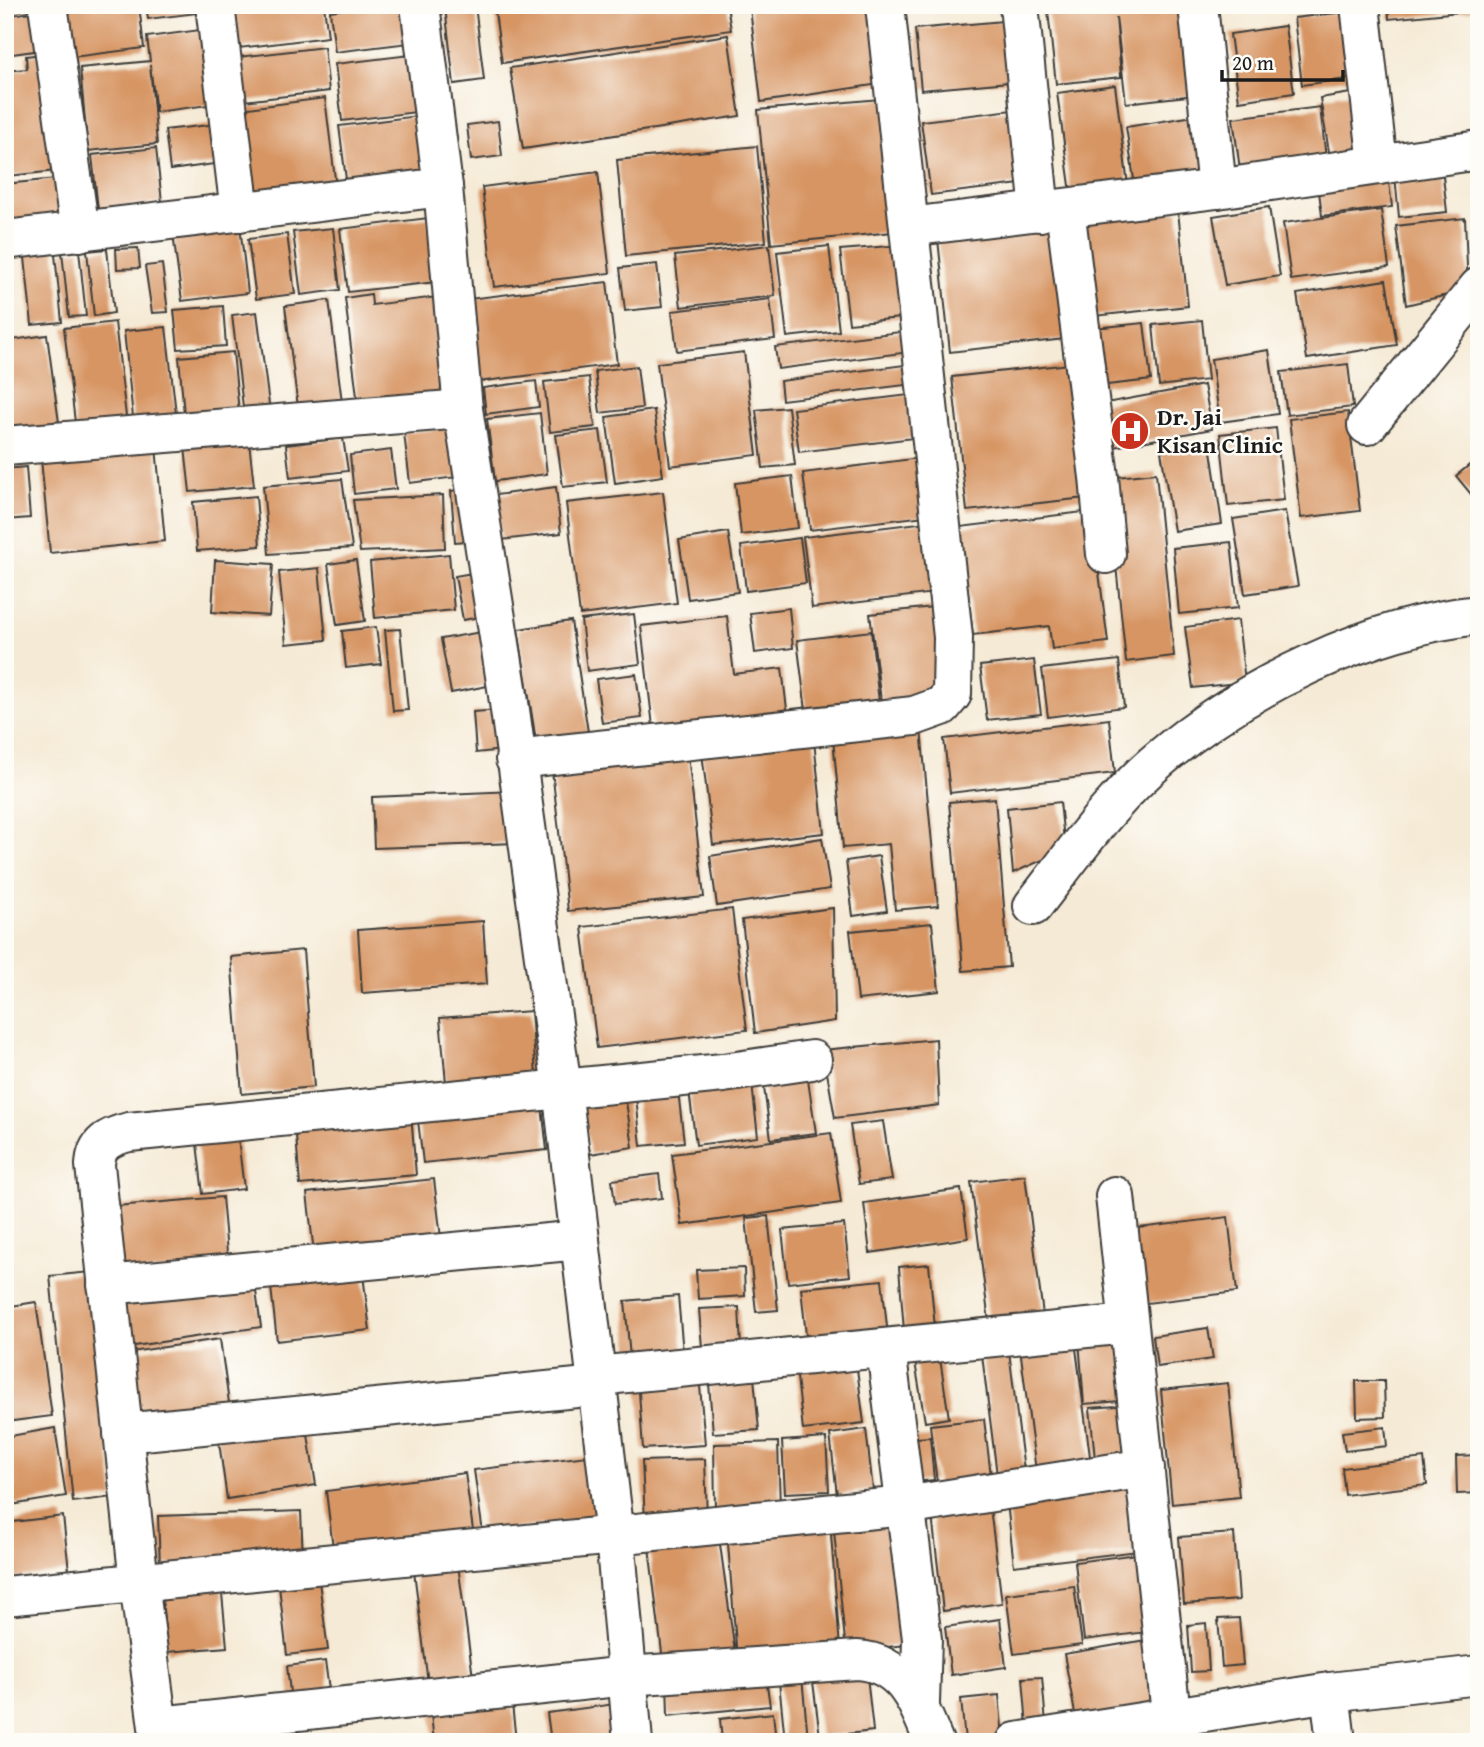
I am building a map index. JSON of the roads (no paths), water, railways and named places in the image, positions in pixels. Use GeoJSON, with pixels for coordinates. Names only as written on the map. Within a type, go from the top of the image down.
{"type":"FeatureCollection","features":[{"type":"Feature","properties":{"kind":"street"},"geometry":{"type":"LineString","coordinates":[[48,5],[80,232]]}},
{"type":"Feature","properties":{"kind":"street"},"geometry":{"type":"LineString","coordinates":[[215,5],[240,212]]}},
{"type":"Feature","properties":{"kind":"street"},"geometry":{"type":"LineString","coordinates":[[420,5],[443,187],[463,409],[501,648],[514,759],[562,1087],[615,1536],[633,1742]]}},
{"type":"Feature","properties":{"kind":"street"},"geometry":{"type":"LineString","coordinates":[[514,759],[914,716],[942,706],[953,694],[953,637],[885,5]]}},
{"type":"Feature","properties":{"kind":"street"},"geometry":{"type":"LineString","coordinates":[[1019,5],[1100,477],[1105,554]]}},
{"type":"Feature","properties":{"kind":"street"},"geometry":{"type":"LineString","coordinates":[[1198,5],[1217,189]]}},
{"type":"Feature","properties":{"kind":"street"},"geometry":{"type":"LineString","coordinates":[[1360,5],[1378,165]]}},
{"type":"Feature","properties":{"kind":"street"},"geometry":{"type":"LineString","coordinates":[[909,227],[1217,189],[1479,150]]}},
{"type":"Feature","properties":{"kind":"street"},"geometry":{"type":"LineString","coordinates":[[5,240],[443,187]]}},
{"type":"Feature","properties":{"kind":"street"},"geometry":{"type":"LineString","coordinates":[[1367,425],[1479,287]]}},
{"type":"Feature","properties":{"kind":"street"},"geometry":{"type":"LineString","coordinates":[[5,446],[463,409]]}},
{"type":"Feature","properties":{"kind":"street"},"geometry":{"type":"LineString","coordinates":[[1033,906],[1084,841],[1129,790],[1160,758],[1205,724],[1263,689],[1330,656],[1445,618],[1479,615]]}},
{"type":"Feature","properties":{"kind":"street"},"geometry":{"type":"LineString","coordinates":[[812,1060],[723,1073],[129,1132],[110,1137],[99,1146],[95,1165],[107,1285],[139,1583],[160,1734],[627,1676],[873,1661],[885,1666],[920,1703]]}},
{"type":"Feature","properties":{"kind":"street"},"geometry":{"type":"LineString","coordinates":[[1115,1196],[1173,1729]]}},
{"type":"Feature","properties":{"kind":"street"},"geometry":{"type":"LineString","coordinates":[[107,1285],[580,1240]]}},
{"type":"Feature","properties":{"kind":"street"},"geometry":{"type":"LineString","coordinates":[[123,1433],[1128,1324]]}},
{"type":"Feature","properties":{"kind":"street"},"geometry":{"type":"LineString","coordinates":[[886,1349],[922,1639],[920,1703],[934,1742]]}},
{"type":"Feature","properties":{"kind":"street"},"geometry":{"type":"LineString","coordinates":[[5,1596],[905,1506],[1144,1468]]}},
{"type":"Feature","properties":{"kind":"street"},"geometry":{"type":"LineString","coordinates":[[1016,1742],[1173,1729],[1330,1692],[1479,1675]]}},
{"type":"Feature","properties":{"kind":"street"},"geometry":{"type":"LineString","coordinates":[[1330,1692],[1336,1742]]}},
{"type":"Feature","properties":{"kind":"place","name":"Dr. Jai Kisan Clinic"},"geometry":{"type":"Point","coordinates":[1130,431]}}]}
